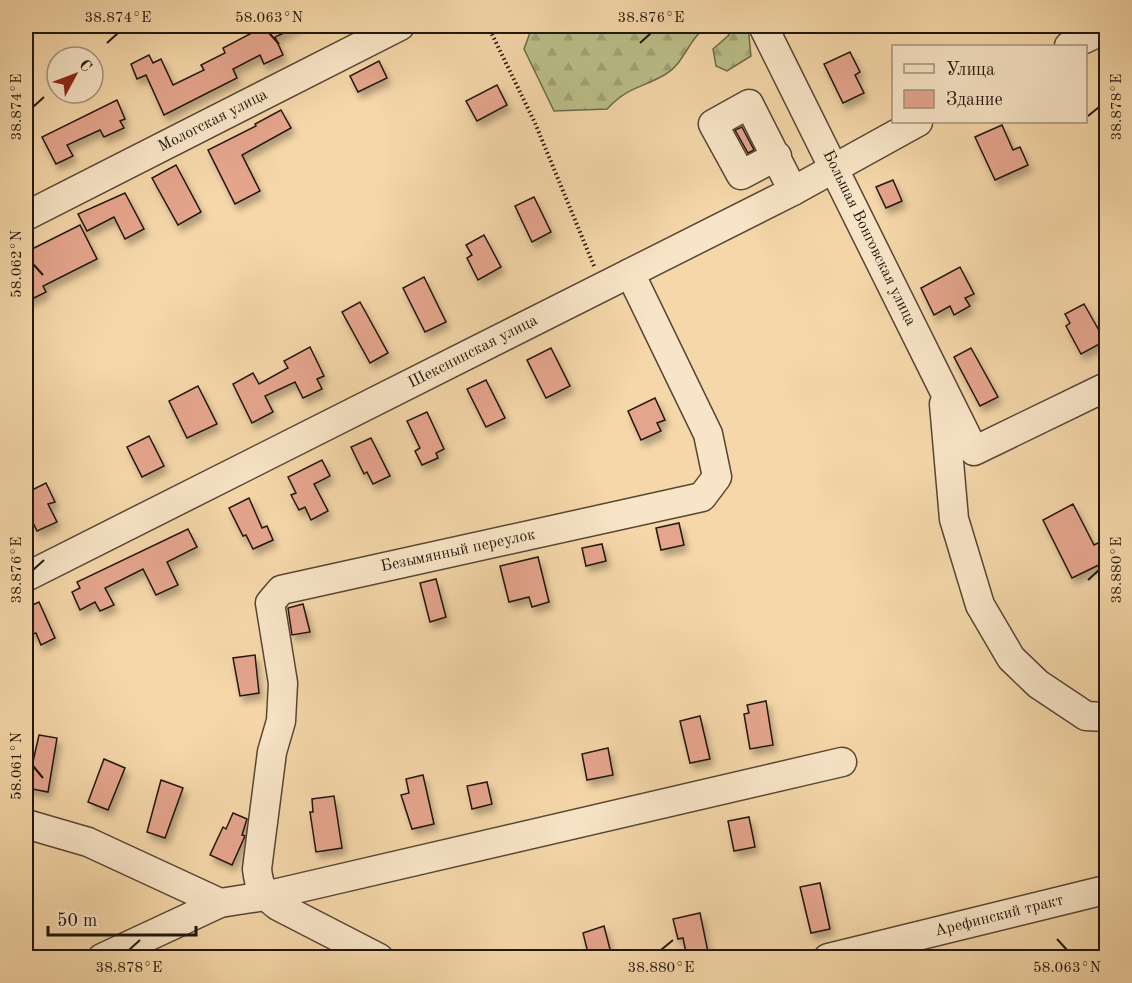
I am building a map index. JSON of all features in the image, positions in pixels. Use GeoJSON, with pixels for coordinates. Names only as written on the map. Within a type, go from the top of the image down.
{"type":"FeatureCollection","features":[{"type":"Feature","properties":{"kind":"street","name":"Мологская улица"},"geometry":{"type":"LineString","coordinates":[[26,216],[400,26]]}},
{"type":"Feature","properties":{"kind":"street","name":"Большая Вонговская улица"},"geometry":{"type":"LineString","coordinates":[[763,26],[974,451],[1107,387]]}},
{"type":"Feature","properties":{"kind":"street"},"geometry":{"type":"LineString","coordinates":[[1072,45],[1107,29]]}},
{"type":"Feature","properties":{"kind":"street","name":"Шекснинская улица"},"geometry":{"type":"LineString","coordinates":[[26,577],[599,289],[793,190],[916,123]]}},
{"type":"Feature","properties":{"kind":"street"},"geometry":{"type":"LineString","coordinates":[[777,156],[793,190]]}},
{"type":"Feature","properties":{"kind":"street","name":"Безымянный переулок"},"geometry":{"type":"LineString","coordinates":[[264,896],[259,884],[257,869],[272,752],[281,721],[283,683],[270,603],[281,590],[702,497],[717,477],[708,434],[630,273]]}},
{"type":"Feature","properties":{"kind":"street"},"geometry":{"type":"LineString","coordinates":[[942,387],[954,519],[980,605],[1011,658],[1038,684],[1086,716],[1107,717]]}},
{"type":"Feature","properties":{"kind":"street"},"geometry":{"type":"LineString","coordinates":[[102,957],[220,903],[264,896],[842,762]]}},
{"type":"Feature","properties":{"kind":"street"},"geometry":{"type":"LineString","coordinates":[[26,824],[88,842],[220,903]]}},
{"type":"Feature","properties":{"kind":"street","name":"Арефинский тракт"},"geometry":{"type":"LineString","coordinates":[[828,957],[1101,891]]}},
{"type":"Feature","properties":{"kind":"street"},"geometry":{"type":"LineString","coordinates":[[264,896],[278,906],[379,957]]}},
{"type":"Feature","properties":{"kind":"path"},"geometry":{"type":"LineString","coordinates":[[488,26],[535,123],[540,141],[590,250],[599,289]]}},
{"type":"Feature","properties":{"kind":"green space"},"geometry":{"type":"Polygon","coordinates":[[[508,26],[709,26],[702,30],[678,63],[666,74],[622,96],[607,109],[554,111],[524,49],[531,30],[510,31],[508,26]]]}},
{"type":"Feature","properties":{"kind":"green space"},"geometry":{"type":"Polygon","coordinates":[[[724,26],[748,26],[751,56],[727,71],[716,66],[713,49],[729,35],[724,26]]]}},
{"type":"Feature","properties":{"kind":"building"},"geometry":{"type":"Polygon","coordinates":[[[245,26],[299,26],[275,37],[283,55],[264,64],[260,55],[233,69],[237,78],[164,115],[146,75],[137,79],[131,64],[149,55],[153,63],[161,59],[173,85],[204,70],[201,65],[225,53],[223,48],[250,34],[245,26]]]}},
{"type":"Feature","properties":{"kind":"building"},"geometry":{"type":"Polygon","coordinates":[[[850,52],[860,72],[855,75],[864,93],[843,103],[824,64],[850,52]]]}},
{"type":"Feature","properties":{"kind":"building"},"geometry":{"type":"Polygon","coordinates":[[[379,61],[387,78],[358,92],[350,76],[379,61]]]}},
{"type":"Feature","properties":{"kind":"building"},"geometry":{"type":"Polygon","coordinates":[[[497,85],[507,105],[477,121],[466,101],[497,85]]]}},
{"type":"Feature","properties":{"kind":"building"},"geometry":{"type":"Polygon","coordinates":[[[117,100],[125,119],[120,121],[124,128],[104,137],[100,130],[67,145],[73,156],[56,164],[42,137],[117,100]]]}},
{"type":"Feature","properties":{"kind":"building"},"geometry":{"type":"Polygon","coordinates":[[[281,110],[291,128],[242,155],[260,191],[235,204],[208,150],[256,126],[255,124],[281,110]]]}},
{"type":"Feature","properties":{"kind":"building"},"geometry":{"type":"Polygon","coordinates":[[[1002,125],[1013,150],[1020,147],[1028,165],[995,180],[975,137],[1002,125]]]}},
{"type":"Feature","properties":{"kind":"building"},"geometry":{"type":"Polygon","coordinates":[[[742,127],[754,150],[748,153],[735,130],[742,127]]]}},
{"type":"Feature","properties":{"kind":"building"},"geometry":{"type":"Polygon","coordinates":[[[176,165],[201,212],[178,225],[152,178],[176,165]]]}},
{"type":"Feature","properties":{"kind":"building"},"geometry":{"type":"Polygon","coordinates":[[[893,180],[902,201],[886,208],[876,187],[893,180]]]}},
{"type":"Feature","properties":{"kind":"building"},"geometry":{"type":"Polygon","coordinates":[[[125,193],[144,229],[125,239],[114,217],[87,231],[78,214],[125,193]]]}},
{"type":"Feature","properties":{"kind":"building"},"geometry":{"type":"Polygon","coordinates":[[[534,197],[551,232],[532,242],[515,206],[534,197]]]}},
{"type":"Feature","properties":{"kind":"building"},"geometry":{"type":"Polygon","coordinates":[[[80,225],[97,259],[43,286],[46,292],[26,302],[26,252],[80,225]]]}},
{"type":"Feature","properties":{"kind":"building"},"geometry":{"type":"Polygon","coordinates":[[[484,235],[501,267],[478,280],[467,258],[472,255],[466,245],[484,235]]]}},
{"type":"Feature","properties":{"kind":"building"},"geometry":{"type":"Polygon","coordinates":[[[960,267],[974,294],[965,298],[970,306],[954,315],[950,306],[934,315],[921,288],[960,267]]]}},
{"type":"Feature","properties":{"kind":"building"},"geometry":{"type":"Polygon","coordinates":[[[424,277],[446,322],[425,332],[403,288],[424,277]]]}},
{"type":"Feature","properties":{"kind":"building"},"geometry":{"type":"Polygon","coordinates":[[[360,302],[388,353],[370,363],[342,312],[360,302]]]}},
{"type":"Feature","properties":{"kind":"building"},"geometry":{"type":"Polygon","coordinates":[[[1084,304],[1105,341],[1081,354],[1066,326],[1070,323],[1065,314],[1084,304]]]}},
{"type":"Feature","properties":{"kind":"building"},"geometry":{"type":"Polygon","coordinates":[[[310,347],[324,376],[317,379],[322,389],[303,398],[295,382],[265,396],[273,412],[252,423],[233,384],[253,373],[259,384],[288,368],[284,361],[310,347]]]}},
{"type":"Feature","properties":{"kind":"building"},"geometry":{"type":"Polygon","coordinates":[[[551,348],[570,386],[546,398],[527,360],[551,348]]]}},
{"type":"Feature","properties":{"kind":"building"},"geometry":{"type":"Polygon","coordinates":[[[971,348],[998,397],[980,406],[954,357],[971,348]]]}},
{"type":"Feature","properties":{"kind":"building"},"geometry":{"type":"Polygon","coordinates":[[[486,380],[505,418],[486,427],[467,389],[486,380]]]}},
{"type":"Feature","properties":{"kind":"building"},"geometry":{"type":"Polygon","coordinates":[[[198,386],[217,424],[187,438],[169,401],[198,386]]]}},
{"type":"Feature","properties":{"kind":"building"},"geometry":{"type":"Polygon","coordinates":[[[655,398],[665,420],[657,423],[661,431],[641,440],[628,411],[655,398]]]}},
{"type":"Feature","properties":{"kind":"building"},"geometry":{"type":"Polygon","coordinates":[[[427,412],[444,449],[436,453],[438,458],[422,465],[415,451],[420,448],[407,421],[427,412]]]}},
{"type":"Feature","properties":{"kind":"building"},"geometry":{"type":"Polygon","coordinates":[[[149,436],[164,466],[142,477],[127,447],[149,436]]]}},
{"type":"Feature","properties":{"kind":"building"},"geometry":{"type":"Polygon","coordinates":[[[371,438],[390,476],[373,484],[367,472],[364,474],[351,447],[371,438]]]}},
{"type":"Feature","properties":{"kind":"building"},"geometry":{"type":"Polygon","coordinates":[[[322,460],[330,476],[314,484],[328,511],[311,520],[305,507],[299,510],[291,495],[296,493],[288,477],[322,460]]]}},
{"type":"Feature","properties":{"kind":"building"},"geometry":{"type":"Polygon","coordinates":[[[46,483],[55,502],[48,504],[57,522],[37,531],[26,508],[26,493],[46,483]]]}},
{"type":"Feature","properties":{"kind":"building"},"geometry":{"type":"Polygon","coordinates":[[[249,498],[262,528],[267,526],[273,540],[253,549],[246,535],[243,536],[229,508],[249,498]]]}},
{"type":"Feature","properties":{"kind":"building"},"geometry":{"type":"Polygon","coordinates":[[[1073,504],[1094,545],[1100,542],[1107,561],[1072,578],[1043,520],[1073,504]]]}},
{"type":"Feature","properties":{"kind":"building"},"geometry":{"type":"Polygon","coordinates":[[[679,523],[684,545],[661,550],[656,528],[679,523]]]}},
{"type":"Feature","properties":{"kind":"building"},"geometry":{"type":"Polygon","coordinates":[[[188,529],[197,547],[167,562],[178,585],[156,595],[143,569],[105,588],[114,605],[100,611],[95,602],[80,610],[72,592],[80,588],[77,582],[188,529]]]}},
{"type":"Feature","properties":{"kind":"building"},"geometry":{"type":"Polygon","coordinates":[[[602,544],[606,561],[586,566],[582,548],[602,544]]]}},
{"type":"Feature","properties":{"kind":"building"},"geometry":{"type":"Polygon","coordinates":[[[538,557],[549,602],[532,607],[529,597],[509,602],[500,566],[538,557]]]}},
{"type":"Feature","properties":{"kind":"building"},"geometry":{"type":"Polygon","coordinates":[[[436,579],[446,617],[430,622],[420,583],[436,579]]]}},
{"type":"Feature","properties":{"kind":"building"},"geometry":{"type":"Polygon","coordinates":[[[39,602],[55,638],[41,645],[36,633],[31,634],[26,622],[26,608],[39,602]]]}},
{"type":"Feature","properties":{"kind":"building"},"geometry":{"type":"Polygon","coordinates":[[[303,604],[310,632],[292,635],[288,608],[303,604]]]}},
{"type":"Feature","properties":{"kind":"building"},"geometry":{"type":"Polygon","coordinates":[[[255,655],[259,693],[240,696],[233,658],[255,655]]]}},
{"type":"Feature","properties":{"kind":"building"},"geometry":{"type":"Polygon","coordinates":[[[766,701],[773,745],[750,749],[744,714],[749,713],[747,705],[766,701]]]}},
{"type":"Feature","properties":{"kind":"building"},"geometry":{"type":"Polygon","coordinates":[[[700,716],[710,759],[690,763],[680,721],[700,716]]]}},
{"type":"Feature","properties":{"kind":"building"},"geometry":{"type":"Polygon","coordinates":[[[39,735],[57,738],[48,792],[27,788],[39,735]]]}},
{"type":"Feature","properties":{"kind":"building"},"geometry":{"type":"Polygon","coordinates":[[[608,748],[613,775],[587,780],[582,754],[608,748]]]}},
{"type":"Feature","properties":{"kind":"building"},"geometry":{"type":"Polygon","coordinates":[[[104,759],[125,768],[108,810],[88,802],[104,759]]]}},
{"type":"Feature","properties":{"kind":"building"},"geometry":{"type":"Polygon","coordinates":[[[423,775],[434,824],[412,829],[401,795],[409,793],[406,779],[423,775]]]}},
{"type":"Feature","properties":{"kind":"building"},"geometry":{"type":"Polygon","coordinates":[[[161,780],[183,788],[165,838],[147,832],[161,780]]]}},
{"type":"Feature","properties":{"kind":"building"},"geometry":{"type":"Polygon","coordinates":[[[487,782],[492,804],[472,809],[467,786],[487,782]]]}},
{"type":"Feature","properties":{"kind":"building"},"geometry":{"type":"Polygon","coordinates":[[[334,796],[342,848],[316,852],[310,812],[313,812],[312,799],[334,796]]]}},
{"type":"Feature","properties":{"kind":"building"},"geometry":{"type":"Polygon","coordinates":[[[233,813],[247,819],[242,835],[245,836],[232,865],[210,855],[223,827],[226,829],[233,813]]]}},
{"type":"Feature","properties":{"kind":"building"},"geometry":{"type":"Polygon","coordinates":[[[749,817],[755,847],[734,851],[728,821],[749,817]]]}},
{"type":"Feature","properties":{"kind":"building"},"geometry":{"type":"Polygon","coordinates":[[[820,883],[830,929],[811,933],[800,887],[820,883]]]}},
{"type":"Feature","properties":{"kind":"building"},"geometry":{"type":"Polygon","coordinates":[[[700,913],[709,957],[687,957],[683,938],[678,939],[673,919],[700,913]]]}},
{"type":"Feature","properties":{"kind":"building"},"geometry":{"type":"Polygon","coordinates":[[[604,926],[612,957],[589,957],[583,933],[604,926]]]}}]}
